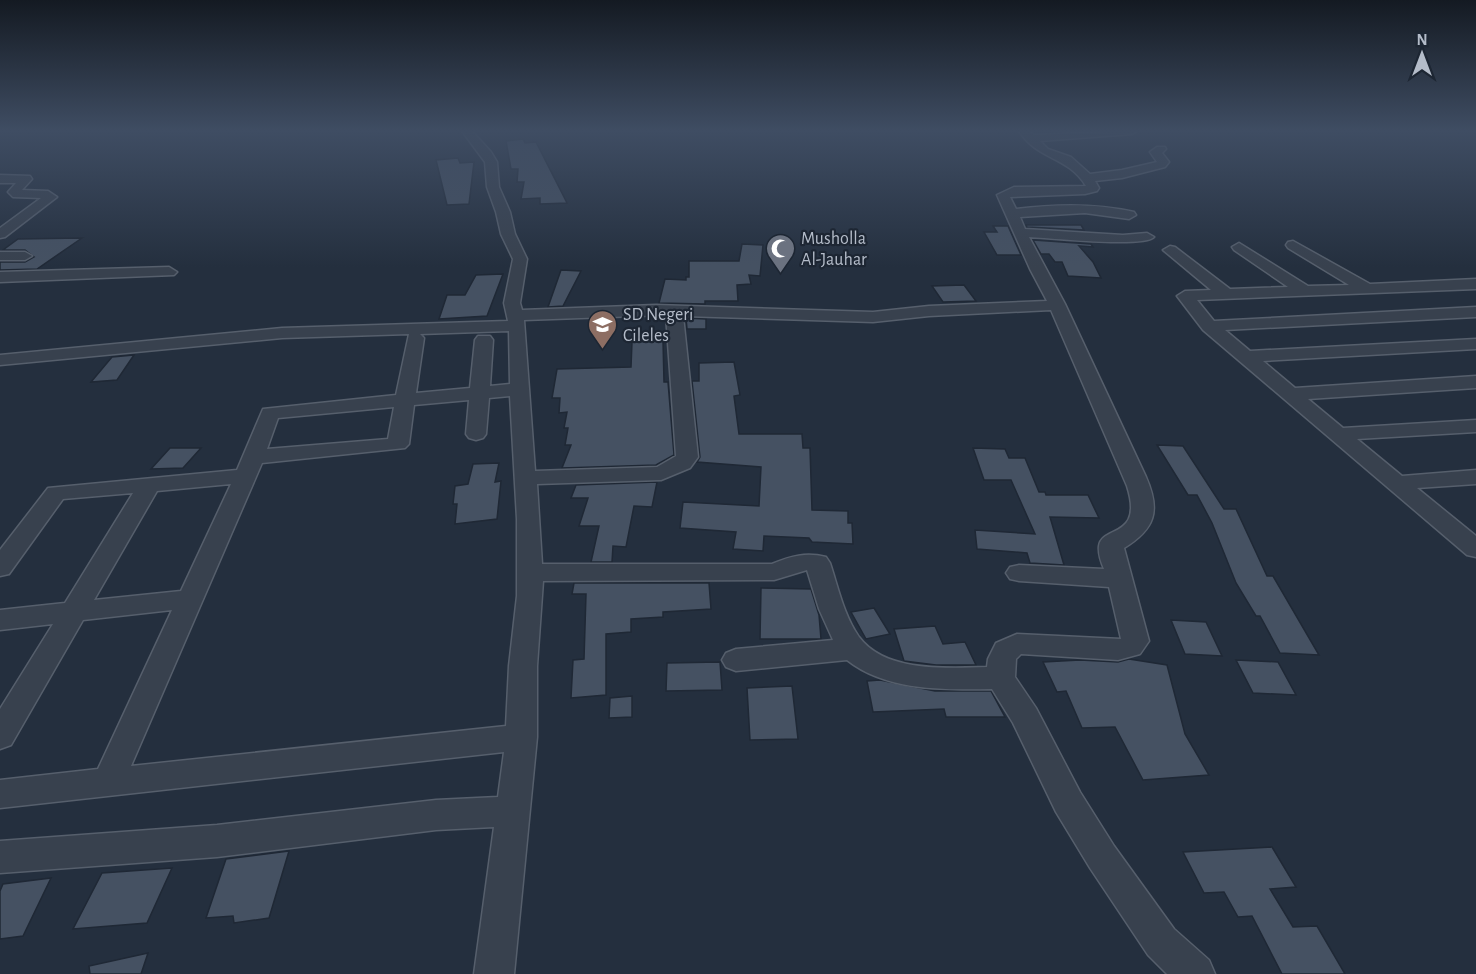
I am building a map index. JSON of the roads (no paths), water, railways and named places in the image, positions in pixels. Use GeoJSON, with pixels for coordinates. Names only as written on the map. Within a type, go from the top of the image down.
{"type":"FeatureCollection","features":[{"type":"Feature","properties":{"kind":"street"},"geometry":{"type":"LineString","coordinates":[[492,176],[493,187],[503,212],[508,234],[520,259],[512,303],[520,389],[531,573],[521,736],[494,974]]}},
{"type":"Feature","properties":{"kind":"street"},"geometry":{"type":"LineString","coordinates":[[1101,176],[1087,178],[1094,188],[1091,189],[1014,191],[1003,195],[1114,427],[1140,493],[1143,510],[1136,531],[1111,545],[1112,558],[1120,579],[1135,641],[1131,647],[1110,650],[1086,646],[1017,644],[1006,650],[1002,659],[1000,678],[1024,717],[1068,802],[1102,857],[1161,942],[1196,974]]}},
{"type":"Feature","properties":{"kind":"street"},"geometry":{"type":"LineString","coordinates":[[0,179],[26,179],[14,192],[51,197],[0,234]]}},
{"type":"Feature","properties":{"kind":"street"},"geometry":{"type":"LineString","coordinates":[[1011,214],[1037,210],[1097,210],[1129,215]]}},
{"type":"Feature","properties":{"kind":"street"},"geometry":{"type":"LineString","coordinates":[[1020,233],[1070,234],[1123,239],[1147,237]]}},
{"type":"Feature","properties":{"kind":"street"},"geometry":{"type":"LineString","coordinates":[[1293,244],[1364,287]]}},
{"type":"Feature","properties":{"kind":"street"},"geometry":{"type":"LineString","coordinates":[[1239,247],[1303,290]]}},
{"type":"Feature","properties":{"kind":"street"},"geometry":{"type":"LineString","coordinates":[[1170,250],[1226,294]]}},
{"type":"Feature","properties":{"kind":"street"},"geometry":{"type":"LineString","coordinates":[[0,256],[26,256]]}},
{"type":"Feature","properties":{"kind":"street"},"geometry":{"type":"LineString","coordinates":[[0,277],[169,272]]}},
{"type":"Feature","properties":{"kind":"street"},"geometry":{"type":"LineString","coordinates":[[1472,542],[1397,483],[1209,326],[1185,296],[1476,284]]}},
{"type":"Feature","properties":{"kind":"street"},"geometry":{"type":"LineString","coordinates":[[1403,287],[1476,330]]}},
{"type":"Feature","properties":{"kind":"street"},"geometry":{"type":"LineString","coordinates":[[0,360],[282,333],[674,311],[873,317],[929,311],[1043,307],[1057,304]]}},
{"type":"Feature","properties":{"kind":"street"},"geometry":{"type":"LineString","coordinates":[[525,478],[662,473],[682,463],[687,457],[674,311]]}},
{"type":"Feature","properties":{"kind":"street"},"geometry":{"type":"LineString","coordinates":[[1209,326],[1476,312]]}},
{"type":"Feature","properties":{"kind":"street"},"geometry":{"type":"LineString","coordinates":[[0,568],[56,493],[149,485],[249,466],[398,444],[415,338]]}},
{"type":"Feature","properties":{"kind":"street"},"geometry":{"type":"LineString","coordinates":[[476,434],[484,340]]}},
{"type":"Feature","properties":{"kind":"street"},"geometry":{"type":"LineString","coordinates":[[1246,357],[1476,344]]}},
{"type":"Feature","properties":{"kind":"street"},"geometry":{"type":"LineString","coordinates":[[1290,394],[1476,382]]}},
{"type":"Feature","properties":{"kind":"street"},"geometry":{"type":"LineString","coordinates":[[108,782],[249,466],[270,413],[520,389]]}},
{"type":"Feature","properties":{"kind":"street"},"geometry":{"type":"LineString","coordinates":[[1339,434],[1476,426]]}},
{"type":"Feature","properties":{"kind":"street"},"geometry":{"type":"LineString","coordinates":[[1397,483],[1476,477]]}},
{"type":"Feature","properties":{"kind":"street"},"geometry":{"type":"LineString","coordinates":[[0,736],[149,485]]}},
{"type":"Feature","properties":{"kind":"street"},"geometry":{"type":"LineString","coordinates":[[531,573],[774,572],[800,561],[809,561],[817,563],[832,609],[853,650],[866,661],[892,672],[942,677],[1000,678]]}},
{"type":"Feature","properties":{"kind":"street"},"geometry":{"type":"LineString","coordinates":[[1019,573],[1120,579]]}},
{"type":"Feature","properties":{"kind":"street"},"geometry":{"type":"LineString","coordinates":[[0,620],[188,599]]}},
{"type":"Feature","properties":{"kind":"street"},"geometry":{"type":"LineString","coordinates":[[736,660],[853,650]]}},
{"type":"Feature","properties":{"kind":"street"},"geometry":{"type":"LineString","coordinates":[[0,794],[521,736]]}},
{"type":"Feature","properties":{"kind":"street"},"geometry":{"type":"LineString","coordinates":[[0,857],[217,841],[436,815],[513,811]]}},
{"type":"Feature","properties":{"kind":"place","name":"Musholla Al-Jauhar"},"geometry":{"type":"Point","coordinates":[780,274]}},
{"type":"Feature","properties":{"kind":"place","name":"SD Negeri Cileles"},"geometry":{"type":"Point","coordinates":[602,350]}}]}
